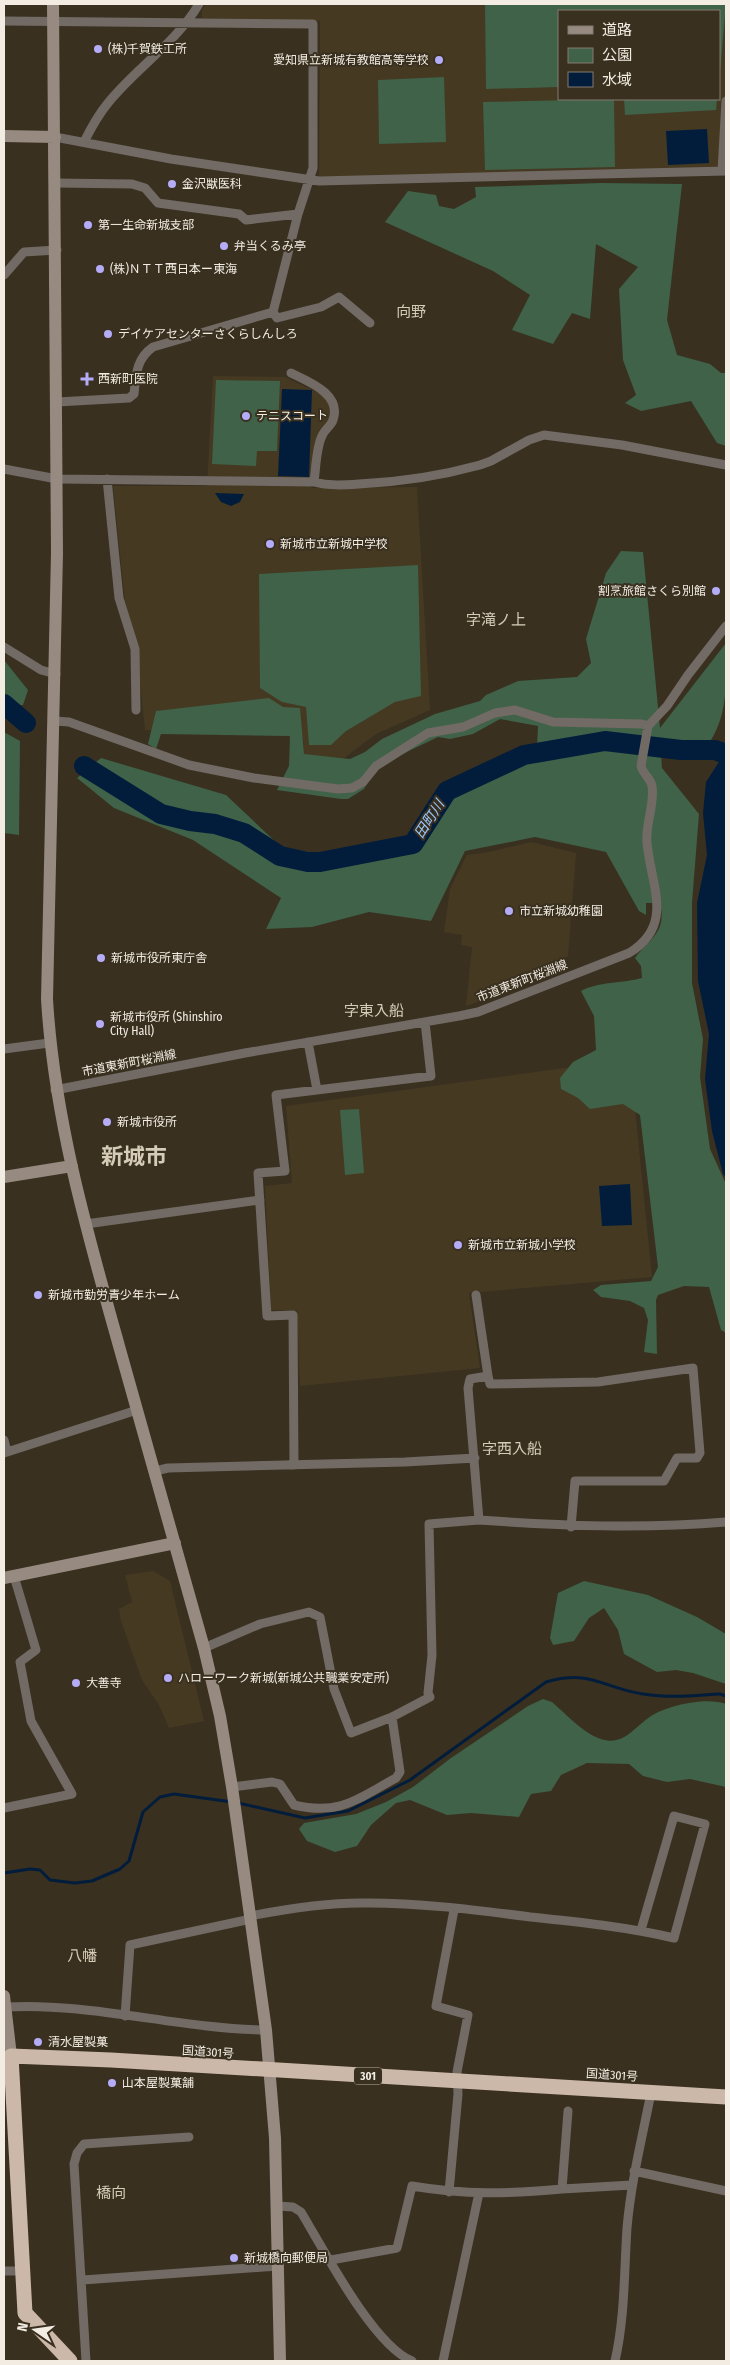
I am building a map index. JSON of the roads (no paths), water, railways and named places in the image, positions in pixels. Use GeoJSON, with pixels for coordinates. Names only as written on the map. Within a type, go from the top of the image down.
{"type":"FeatureCollection","features":[{"type":"Feature","properties":{"kind":"highway","name":"国道301号"},"geometry":{"type":"LineString","coordinates":[[7,2057],[111,2060],[726,2098]]}},
{"type":"Feature","properties":{"kind":"highway"},"geometry":{"type":"LineString","coordinates":[[7,2057],[25,2313],[70,2361]]}},
{"type":"Feature","properties":{"kind":"street"},"geometry":{"type":"LineString","coordinates":[[53,4],[57,250],[57,479],[56,674],[47,1000],[50,1043],[55,1090],[86,1224],[204,1648],[220,1716],[266,2030],[270,2071],[277,2206],[280,2361]]}},
{"type":"Feature","properties":{"kind":"street"},"geometry":{"type":"LineString","coordinates":[[84,142],[97,116],[109,101],[188,22],[199,4]]}},
{"type":"Feature","properties":{"kind":"street"},"geometry":{"type":"LineString","coordinates":[[4,21],[53,23],[188,22],[313,24],[313,168],[298,214],[274,312],[277,318],[321,307],[339,297],[370,322]]}},
{"type":"Feature","properties":{"kind":"street"},"geometry":{"type":"LineString","coordinates":[[4,136],[55,138],[84,142],[171,159],[310,180],[724,171],[726,101]]}},
{"type":"Feature","properties":{"kind":"street"},"geometry":{"type":"LineString","coordinates":[[56,183],[132,184],[145,188],[158,204],[239,214],[246,220],[298,214]]}},
{"type":"Feature","properties":{"kind":"street"},"geometry":{"type":"LineString","coordinates":[[4,275],[24,252],[57,250]]}},
{"type":"Feature","properties":{"kind":"street"},"geometry":{"type":"LineString","coordinates":[[57,402],[129,398],[134,394],[138,364],[144,354],[153,347],[274,312]]}},
{"type":"Feature","properties":{"kind":"street"},"geometry":{"type":"LineString","coordinates":[[291,373],[318,386],[327,394],[335,407],[333,421],[322,436],[314,482]]}},
{"type":"Feature","properties":{"kind":"street"},"geometry":{"type":"LineString","coordinates":[[4,469],[57,479],[314,482],[326,485],[380,483],[448,474],[491,461],[508,450],[544,435],[622,445],[726,465]]}},
{"type":"Feature","properties":{"kind":"street"},"geometry":{"type":"LineString","coordinates":[[106,479],[119,598],[135,648],[136,710]]}},
{"type":"Feature","properties":{"kind":"street","name":"市道東新町桜淵線"},"geometry":{"type":"LineString","coordinates":[[55,1090],[478,1012],[629,953],[643,944],[652,934],[657,918],[656,895],[647,842],[652,784],[642,772],[644,740],[648,726],[667,706],[726,626]]}},
{"type":"Feature","properties":{"kind":"street"},"geometry":{"type":"LineString","coordinates":[[4,647],[41,670],[56,674]]}},
{"type":"Feature","properties":{"kind":"street"},"geometry":{"type":"LineString","coordinates":[[55,721],[69,722],[188,765],[254,778],[338,789],[352,788],[363,782],[376,766],[428,733],[463,727],[495,713],[515,710],[553,722],[633,723],[648,726]]}},
{"type":"Feature","properties":{"kind":"street"},"geometry":{"type":"LineString","coordinates":[[294,1465],[293,1315],[267,1316],[258,1173],[285,1171],[276,1096],[431,1076],[425,1022]]}},
{"type":"Feature","properties":{"kind":"street"},"geometry":{"type":"LineString","coordinates":[[308,1042],[316,1090]]}},
{"type":"Feature","properties":{"kind":"street"},"geometry":{"type":"LineString","coordinates":[[4,1049],[50,1043]]}},
{"type":"Feature","properties":{"kind":"street"},"geometry":{"type":"LineString","coordinates":[[4,1177],[72,1166]]}},
{"type":"Feature","properties":{"kind":"street"},"geometry":{"type":"LineString","coordinates":[[86,1224],[260,1200]]}},
{"type":"Feature","properties":{"kind":"street"},"geometry":{"type":"LineString","coordinates":[[476,1295],[490,1384],[598,1382],[694,1368],[700,1453],[697,1458],[677,1458],[664,1480],[575,1482],[571,1527]]}},
{"type":"Feature","properties":{"kind":"street"},"geometry":{"type":"LineString","coordinates":[[479,1520],[468,1388],[470,1379],[488,1376]]}},
{"type":"Feature","properties":{"kind":"street"},"geometry":{"type":"LineString","coordinates":[[4,1440],[6,1452],[137,1410]]}},
{"type":"Feature","properties":{"kind":"street"},"geometry":{"type":"LineString","coordinates":[[155,1470],[168,1468],[475,1458]]}},
{"type":"Feature","properties":{"kind":"street"},"geometry":{"type":"LineString","coordinates":[[204,1648],[260,1624],[309,1612],[320,1617],[334,1690],[351,1733],[392,1717],[430,1697],[428,1693],[432,1655],[429,1524],[479,1520],[571,1527],[663,1527],[726,1522]]}},
{"type":"Feature","properties":{"kind":"street"},"geometry":{"type":"LineString","coordinates":[[4,1808],[72,1794],[31,1721],[20,1662],[36,1650],[9,1577],[175,1543]]}},
{"type":"Feature","properties":{"kind":"street"},"geometry":{"type":"LineString","coordinates":[[232,1791],[272,1782],[280,1784],[294,1805],[314,1810],[343,1806],[396,1778],[400,1772],[392,1717]]}},
{"type":"Feature","properties":{"kind":"street"},"geometry":{"type":"LineString","coordinates":[[125,2016],[130,1945],[292,1908],[359,1903],[406,1904],[641,1930],[674,1938],[705,1824],[674,1816],[641,1930]]}},
{"type":"Feature","properties":{"kind":"street"},"geometry":{"type":"LineString","coordinates":[[449,2192],[458,2081],[457,2072],[468,2015],[436,2006],[454,1910]]}},
{"type":"Feature","properties":{"kind":"street"},"geometry":{"type":"LineString","coordinates":[[7,2057],[5,2010],[89,2010],[178,2024],[266,2030]]}},
{"type":"Feature","properties":{"kind":"street"},"geometry":{"type":"LineString","coordinates":[[615,2361],[622,2331],[627,2228],[632,2185],[651,2093]]}},
{"type":"Feature","properties":{"kind":"street"},"geometry":{"type":"LineString","coordinates":[[562,2189],[568,2111]]}},
{"type":"Feature","properties":{"kind":"street"},"geometry":{"type":"LineString","coordinates":[[86,2361],[83,2280],[74,2164],[77,2153],[84,2144],[189,2137]]}},
{"type":"Feature","properties":{"kind":"street"},"geometry":{"type":"LineString","coordinates":[[634,2171],[726,2191]]}},
{"type":"Feature","properties":{"kind":"street"},"geometry":{"type":"LineString","coordinates":[[330,2260],[397,2248],[412,2186],[449,2192],[505,2194],[632,2185]]}},
{"type":"Feature","properties":{"kind":"street"},"geometry":{"type":"LineString","coordinates":[[443,2361],[479,2193]]}},
{"type":"Feature","properties":{"kind":"street"},"geometry":{"type":"LineString","coordinates":[[277,2206],[293,2206],[301,2212],[376,2331],[405,2358],[412,2361]]}},
{"type":"Feature","properties":{"kind":"street"},"geometry":{"type":"LineString","coordinates":[[83,2280],[278,2266]]}},
{"type":"Feature","properties":{"kind":"street"},"geometry":{"type":"LineString","coordinates":[[4,2271],[21,2271]]}},
{"type":"Feature","properties":{"kind":"water"},"geometry":{"type":"Polygon","coordinates":[[[707,129],[709,163],[668,165],[666,131],[707,129]]]}},
{"type":"Feature","properties":{"kind":"water"},"geometry":{"type":"Polygon","coordinates":[[[282,389],[312,390],[309,477],[278,476],[282,389]]]}},
{"type":"Feature","properties":{"kind":"water"},"geometry":{"type":"Polygon","coordinates":[[[215,493],[244,494],[240,502],[231,506],[221,502],[215,493]]]}},
{"type":"Feature","properties":{"kind":"water"},"geometry":{"type":"Polygon","coordinates":[[[726,751],[726,1178],[723,1174],[712,1131],[705,1079],[709,1034],[698,981],[697,903],[707,855],[703,813],[706,782],[726,751]]]}},
{"type":"Feature","properties":{"kind":"water"},"geometry":{"type":"Polygon","coordinates":[[[630,1184],[632,1225],[602,1226],[599,1186],[630,1184]]]}},
{"type":"Feature","properties":{"kind":"waterway","name":"田町川"},"geometry":{"type":"LineString","coordinates":[[4,704],[26,723]]}},
{"type":"Feature","properties":{"kind":"waterway","name":"田町川"},"geometry":{"type":"LineString","coordinates":[[84,766],[161,814],[190,821],[215,824],[244,833],[280,856],[308,862],[320,862],[413,844],[447,791],[524,755],[605,741],[681,750],[715,750],[726,754]]}},
{"type":"Feature","properties":{"kind":"waterway"},"geometry":{"type":"LineString","coordinates":[[238,1803],[305,1818],[348,1811],[410,1780],[546,1682],[575,1678],[596,1681],[643,1694],[662,1696],[720,1694],[726,1696]]}},
{"type":"Feature","properties":{"kind":"waterway"},"geometry":{"type":"LineString","coordinates":[[4,1873],[30,1869],[40,1870],[50,1880],[75,1883],[92,1881],[120,1869],[129,1861],[143,1812],[160,1797],[174,1794],[232,1802]]}},
{"type":"Feature","properties":{"kind":"place","name":"(株)千賀鉄工所"},"geometry":{"type":"Point","coordinates":[98,49]}},
{"type":"Feature","properties":{"kind":"place","name":"愛知県立新城有教館高等学校"},"geometry":{"type":"Point","coordinates":[439,60]}},
{"type":"Feature","properties":{"kind":"place","name":"金沢獣医科"},"geometry":{"type":"Point","coordinates":[172,184]}},
{"type":"Feature","properties":{"kind":"place","name":"第一生命新城支部"},"geometry":{"type":"Point","coordinates":[88,225]}},
{"type":"Feature","properties":{"kind":"place","name":"弁当くるみ亭"},"geometry":{"type":"Point","coordinates":[224,246]}},
{"type":"Feature","properties":{"kind":"place","name":"(株)ＮＴＴ西日本ー東海"},"geometry":{"type":"Point","coordinates":[100,269]}},
{"type":"Feature","properties":{"kind":"place","name":"デイケアセンターさくらしんしろ"},"geometry":{"type":"Point","coordinates":[108,334]}},
{"type":"Feature","properties":{"kind":"place","name":"西新町医院"},"geometry":{"type":"Point","coordinates":[87,379]}},
{"type":"Feature","properties":{"kind":"place","name":"テニスコート"},"geometry":{"type":"Point","coordinates":[246,416]}},
{"type":"Feature","properties":{"kind":"place","name":"新城市立新城中学校"},"geometry":{"type":"Point","coordinates":[270,544]}},
{"type":"Feature","properties":{"kind":"place","name":"割烹旅館さくら別館"},"geometry":{"type":"Point","coordinates":[716,591]}},
{"type":"Feature","properties":{"kind":"place","name":"市立新城幼稚園"},"geometry":{"type":"Point","coordinates":[509,911]}},
{"type":"Feature","properties":{"kind":"place","name":"新城市役所東庁舎"},"geometry":{"type":"Point","coordinates":[101,958]}},
{"type":"Feature","properties":{"kind":"place","name":"新城市役所 (Shinshiro City Hall)"},"geometry":{"type":"Point","coordinates":[100,1024]}},
{"type":"Feature","properties":{"kind":"place","name":"新城市役所"},"geometry":{"type":"Point","coordinates":[107,1122]}},
{"type":"Feature","properties":{"kind":"place","name":"新城市立新城小学校"},"geometry":{"type":"Point","coordinates":[458,1245]}},
{"type":"Feature","properties":{"kind":"place","name":"新城市勤労青少年ホーム"},"geometry":{"type":"Point","coordinates":[38,1295]}},
{"type":"Feature","properties":{"kind":"place","name":"ハローワーク新城(新城公共職業安定所)"},"geometry":{"type":"Point","coordinates":[168,1678]}},
{"type":"Feature","properties":{"kind":"place","name":"大善寺"},"geometry":{"type":"Point","coordinates":[76,1683]}},
{"type":"Feature","properties":{"kind":"place","name":"清水屋製菓"},"geometry":{"type":"Point","coordinates":[38,2042]}},
{"type":"Feature","properties":{"kind":"place","name":"山本屋製菓舗"},"geometry":{"type":"Point","coordinates":[112,2083]}},
{"type":"Feature","properties":{"kind":"place","name":"新城橋向郵便局"},"geometry":{"type":"Point","coordinates":[234,2258]}},
{"type":"Feature","properties":{"kind":"district","name":"向野"},"geometry":{"type":"Point","coordinates":[411,312]}},
{"type":"Feature","properties":{"kind":"district","name":"字滝ノ上"},"geometry":{"type":"Point","coordinates":[496,620]}},
{"type":"Feature","properties":{"kind":"district","name":"字東入船"},"geometry":{"type":"Point","coordinates":[374,1011]}},
{"type":"Feature","properties":{"kind":"district","name":"新城市"},"geometry":{"type":"Point","coordinates":[134,1156]}},
{"type":"Feature","properties":{"kind":"district","name":"字西入船"},"geometry":{"type":"Point","coordinates":[512,1449]}},
{"type":"Feature","properties":{"kind":"district","name":"八幡"},"geometry":{"type":"Point","coordinates":[82,1956]}},
{"type":"Feature","properties":{"kind":"district","name":"橋向"},"geometry":{"type":"Point","coordinates":[111,2193]}}]}
